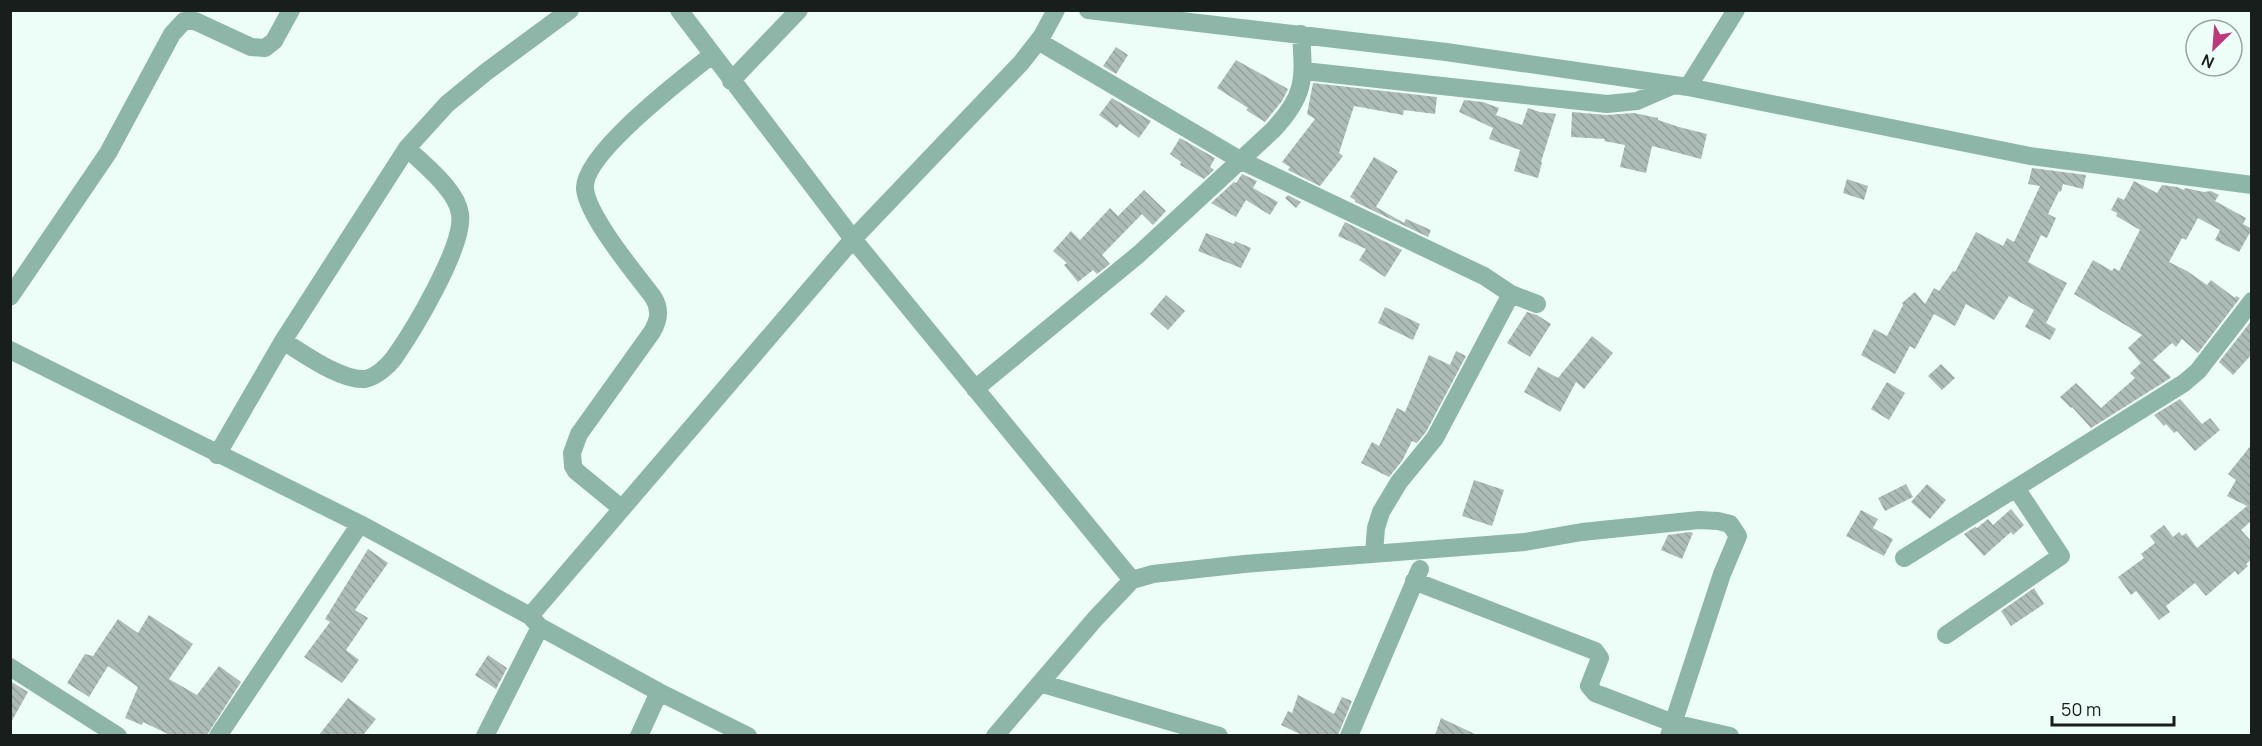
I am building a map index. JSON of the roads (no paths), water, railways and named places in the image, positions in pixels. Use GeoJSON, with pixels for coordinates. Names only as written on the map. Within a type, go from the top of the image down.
{"type":"FeatureCollection","features":[{"type":"Feature","properties":{"kind":"street"},"geometry":{"type":"LineString","coordinates":[[10,297],[108,153],[162,53],[181,23],[192,20],[251,47],[265,48],[274,41],[291,10]]}},
{"type":"Feature","properties":{"kind":"street"},"geometry":{"type":"LineString","coordinates":[[217,455],[283,341],[407,148],[447,104],[570,10]]}},
{"type":"Feature","properties":{"kind":"street"},"geometry":{"type":"LineString","coordinates":[[679,10],[730,81],[790,154],[853,239],[1132,580]]}},
{"type":"Feature","properties":{"kind":"street"},"geometry":{"type":"LineString","coordinates":[[730,81],[799,10]]}},
{"type":"Feature","properties":{"kind":"street"},"geometry":{"type":"LineString","coordinates":[[1088,10],[1301,34],[1681,86],[2030,156],[2252,185]]}},
{"type":"Feature","properties":{"kind":"street"},"geometry":{"type":"LineString","coordinates":[[1303,62],[1607,104],[1637,101],[1681,86],[1736,10]]}},
{"type":"Feature","properties":{"kind":"street"},"geometry":{"type":"LineString","coordinates":[[485,735],[535,621],[621,508],[853,239],[1021,63],[1046,28],[1240,160],[1484,276],[1511,294],[1538,304]]}},
{"type":"Feature","properties":{"kind":"street"},"geometry":{"type":"LineString","coordinates":[[975,389],[1104,284],[1284,118],[1299,95],[1303,62],[1301,34]]}},
{"type":"Feature","properties":{"kind":"street"},"geometry":{"type":"LineString","coordinates":[[621,508],[576,471],[572,453],[574,444],[587,421],[652,332],[658,320],[659,309],[591,208],[585,186],[590,169],[602,153],[661,95],[712,55]]}},
{"type":"Feature","properties":{"kind":"street"},"geometry":{"type":"LineString","coordinates":[[283,341],[324,366],[355,378],[366,379],[377,374],[394,358],[449,262],[455,249],[461,222],[455,200],[447,189],[407,148]]}},
{"type":"Feature","properties":{"kind":"street"},"geometry":{"type":"LineString","coordinates":[[1374,553],[1376,528],[1387,502],[1399,482],[1431,444],[1511,294]]}},
{"type":"Feature","properties":{"kind":"street"},"geometry":{"type":"LineString","coordinates":[[1904,558],[2184,383],[2198,371],[2252,301]]}},
{"type":"Feature","properties":{"kind":"street"},"geometry":{"type":"LineString","coordinates":[[10,350],[217,455],[360,524],[659,692],[748,735]]}},
{"type":"Feature","properties":{"kind":"street"},"geometry":{"type":"LineString","coordinates":[[1946,635],[2061,556],[2016,488]]}},
{"type":"Feature","properties":{"kind":"street"},"geometry":{"type":"LineString","coordinates":[[995,735],[1095,619],[1132,580],[1153,574],[1232,565],[1525,542],[1582,532],[1718,520],[1730,524],[1738,536],[1737,542],[1722,574],[1671,729]]}},
{"type":"Feature","properties":{"kind":"street"},"geometry":{"type":"LineString","coordinates":[[218,735],[360,524]]}},
{"type":"Feature","properties":{"kind":"street"},"geometry":{"type":"LineString","coordinates":[[1349,735],[1417,575],[1487,611],[1593,650],[1600,658],[1590,681],[1591,691],[1671,729],[1730,735]]}},
{"type":"Feature","properties":{"kind":"street"},"geometry":{"type":"LineString","coordinates":[[10,667],[118,735]]}},
{"type":"Feature","properties":{"kind":"street"},"geometry":{"type":"LineString","coordinates":[[1040,683],[1219,735]]}},
{"type":"Feature","properties":{"kind":"street"},"geometry":{"type":"LineString","coordinates":[[639,735],[659,692]]}}]}
